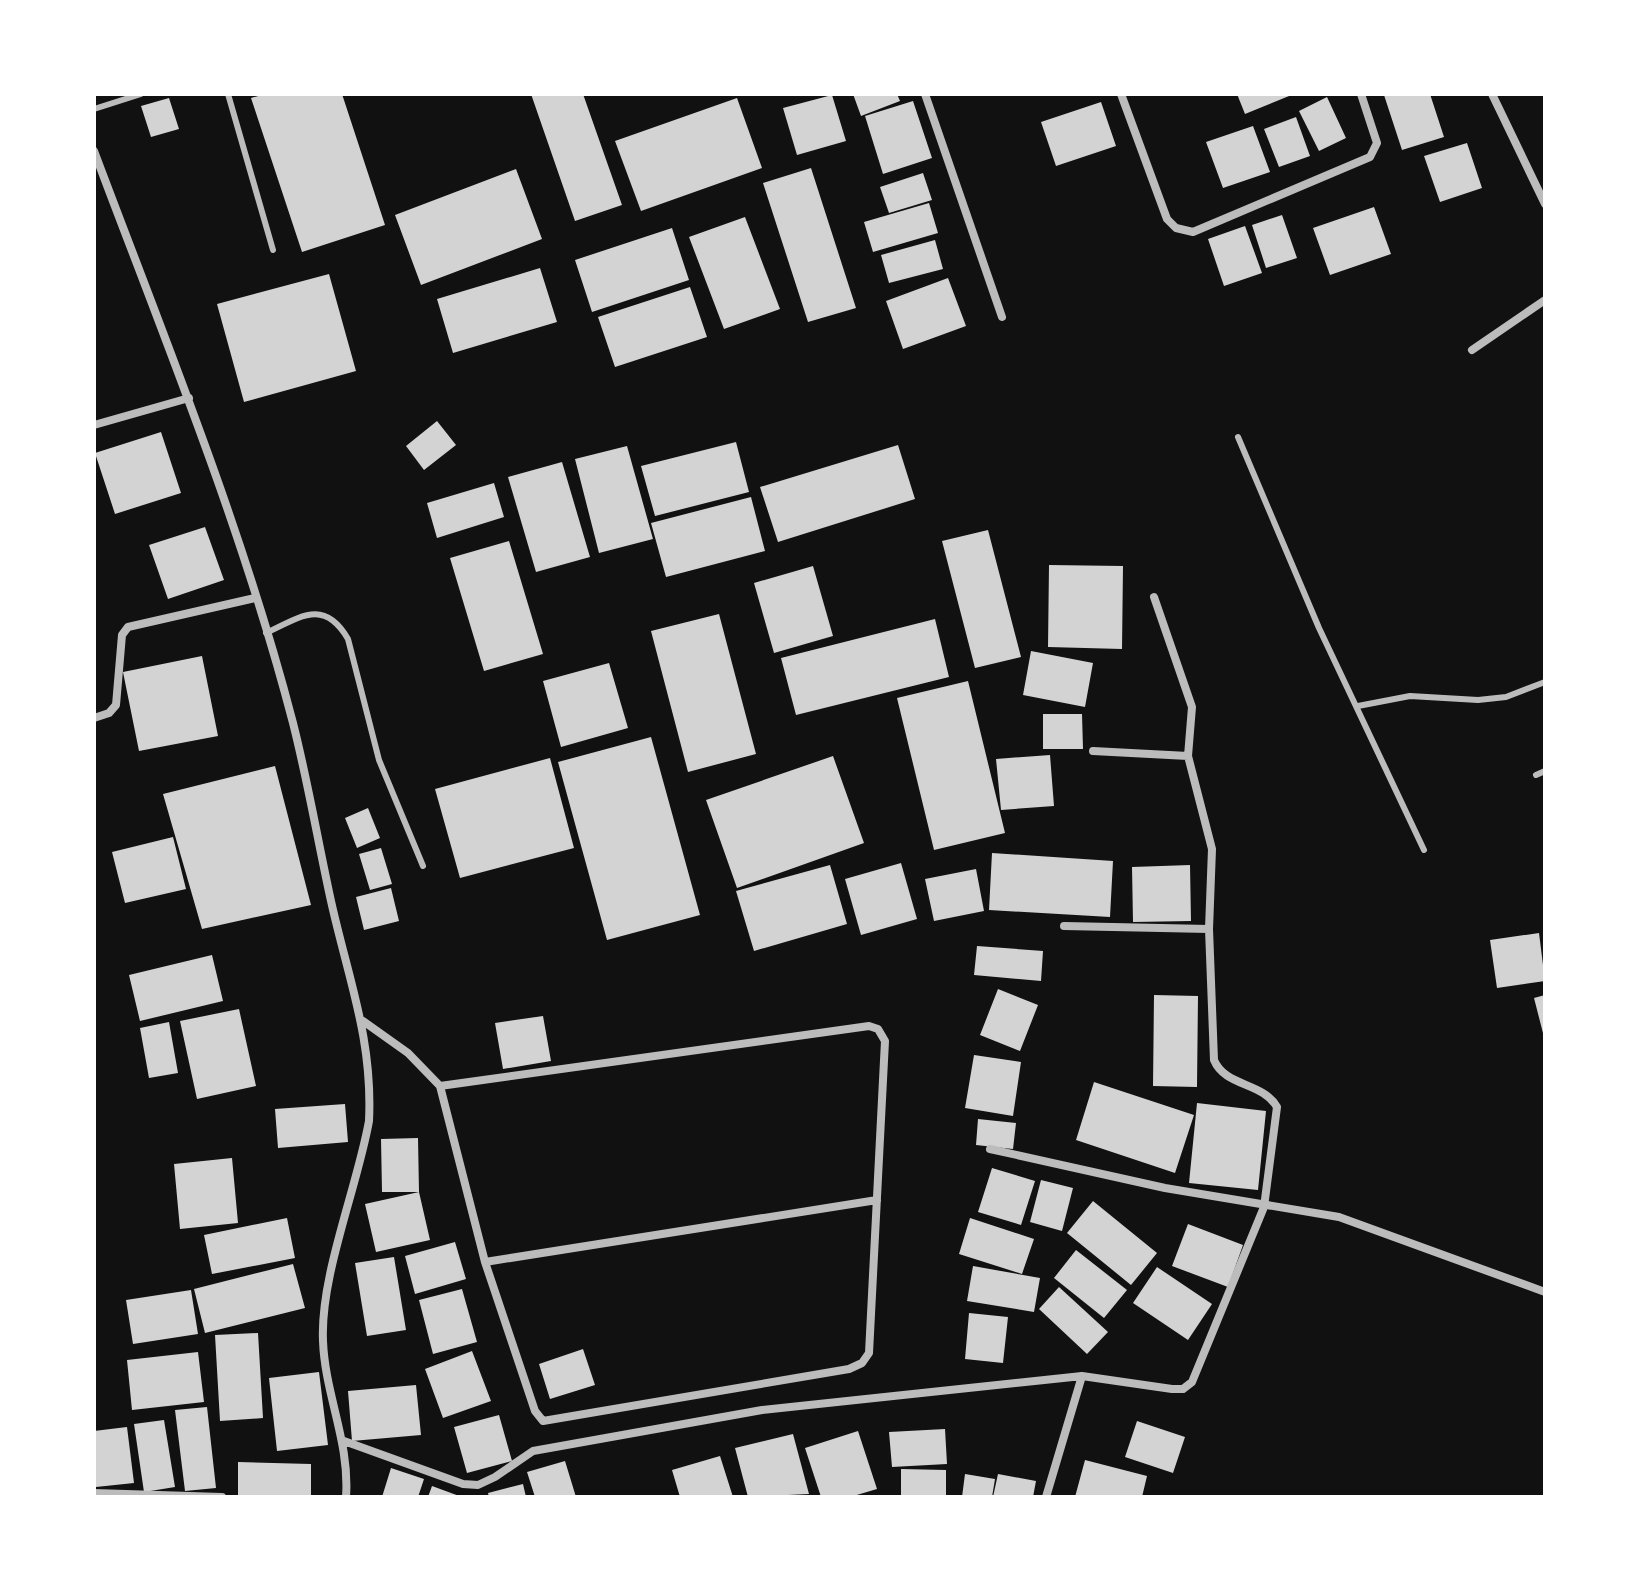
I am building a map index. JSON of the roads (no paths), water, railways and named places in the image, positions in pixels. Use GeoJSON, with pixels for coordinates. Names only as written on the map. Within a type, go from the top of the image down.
{"type":"FeatureCollection","features":[{"type":"Feature","properties":{"kind":"street"},"geometry":{"type":"LineString","coordinates":[[925,94],[1002,317]]}},
{"type":"Feature","properties":{"kind":"street"},"geometry":{"type":"LineString","coordinates":[[1121,94],[1167,219],[1176,228],[1193,232],[1370,157],[1377,143],[1361,94]]}},
{"type":"Feature","properties":{"kind":"street"},"geometry":{"type":"LineString","coordinates":[[1492,94],[1545,204]]}},
{"type":"Feature","properties":{"kind":"street"},"geometry":{"type":"LineString","coordinates":[[94,151],[189,398],[266,633],[293,724],[336,924],[363,1021],[371,1088],[369,1121],[323,1315],[325,1362],[344,1441],[346,1497]]}},
{"type":"Feature","properties":{"kind":"street"},"geometry":{"type":"LineString","coordinates":[[1472,350],[1545,300]]}},
{"type":"Feature","properties":{"kind":"street"},"geometry":{"type":"LineString","coordinates":[[94,425],[189,398]]}},
{"type":"Feature","properties":{"kind":"street"},"geometry":{"type":"LineString","coordinates":[[344,1441],[463,1484],[478,1485],[533,1451],[631,1431],[762,1410],[1082,1376],[1172,1389],[1188,1386],[1218,1324],[1264,1207],[1277,1107],[1263,1093],[1220,1073],[1214,1060],[1209,929],[1212,849],[1188,756],[1192,707],[1154,597]]}},
{"type":"Feature","properties":{"kind":"street"},"geometry":{"type":"LineString","coordinates":[[94,718],[109,713],[116,705],[122,635],[128,627],[255,598]]}},
{"type":"Feature","properties":{"kind":"street"},"geometry":{"type":"LineString","coordinates":[[1093,751],[1188,756]]}},
{"type":"Feature","properties":{"kind":"street"},"geometry":{"type":"LineString","coordinates":[[1064,926],[1209,929]]}},
{"type":"Feature","properties":{"kind":"street"},"geometry":{"type":"LineString","coordinates":[[363,1021],[408,1053],[440,1086],[485,1262],[535,1411],[543,1421],[856,1367],[869,1353],[885,1041],[881,1032],[874,1027],[440,1086]]}},
{"type":"Feature","properties":{"kind":"street"},"geometry":{"type":"LineString","coordinates":[[990,1149],[1264,1207],[1339,1217],[1545,1292]]}},
{"type":"Feature","properties":{"kind":"street"},"geometry":{"type":"LineString","coordinates":[[485,1262],[877,1200]]}},
{"type":"Feature","properties":{"kind":"street"},"geometry":{"type":"LineString","coordinates":[[1046,1497],[1082,1376]]}},
{"type":"Feature","properties":{"kind":"street"},"geometry":{"type":"LineString","coordinates":[[94,1493],[222,1497]]}},
{"type":"Feature","properties":{"kind":"lane"},"geometry":{"type":"LineString","coordinates":[[94,109],[141,94]]}},
{"type":"Feature","properties":{"kind":"lane"},"geometry":{"type":"LineString","coordinates":[[228,94],[273,250]]}},
{"type":"Feature","properties":{"kind":"lane"},"geometry":{"type":"LineString","coordinates":[[1238,437],[1319,628],[1424,850]]}},
{"type":"Feature","properties":{"kind":"lane"},"geometry":{"type":"LineString","coordinates":[[266,633],[306,614],[320,614],[340,626],[348,639],[389,790],[423,866]]}},
{"type":"Feature","properties":{"kind":"lane"},"geometry":{"type":"LineString","coordinates":[[1358,706],[1410,696],[1478,700],[1506,697],[1545,682]]}},
{"type":"Feature","properties":{"kind":"lane"},"geometry":{"type":"LineString","coordinates":[[1536,775],[1545,771]]}}]}
